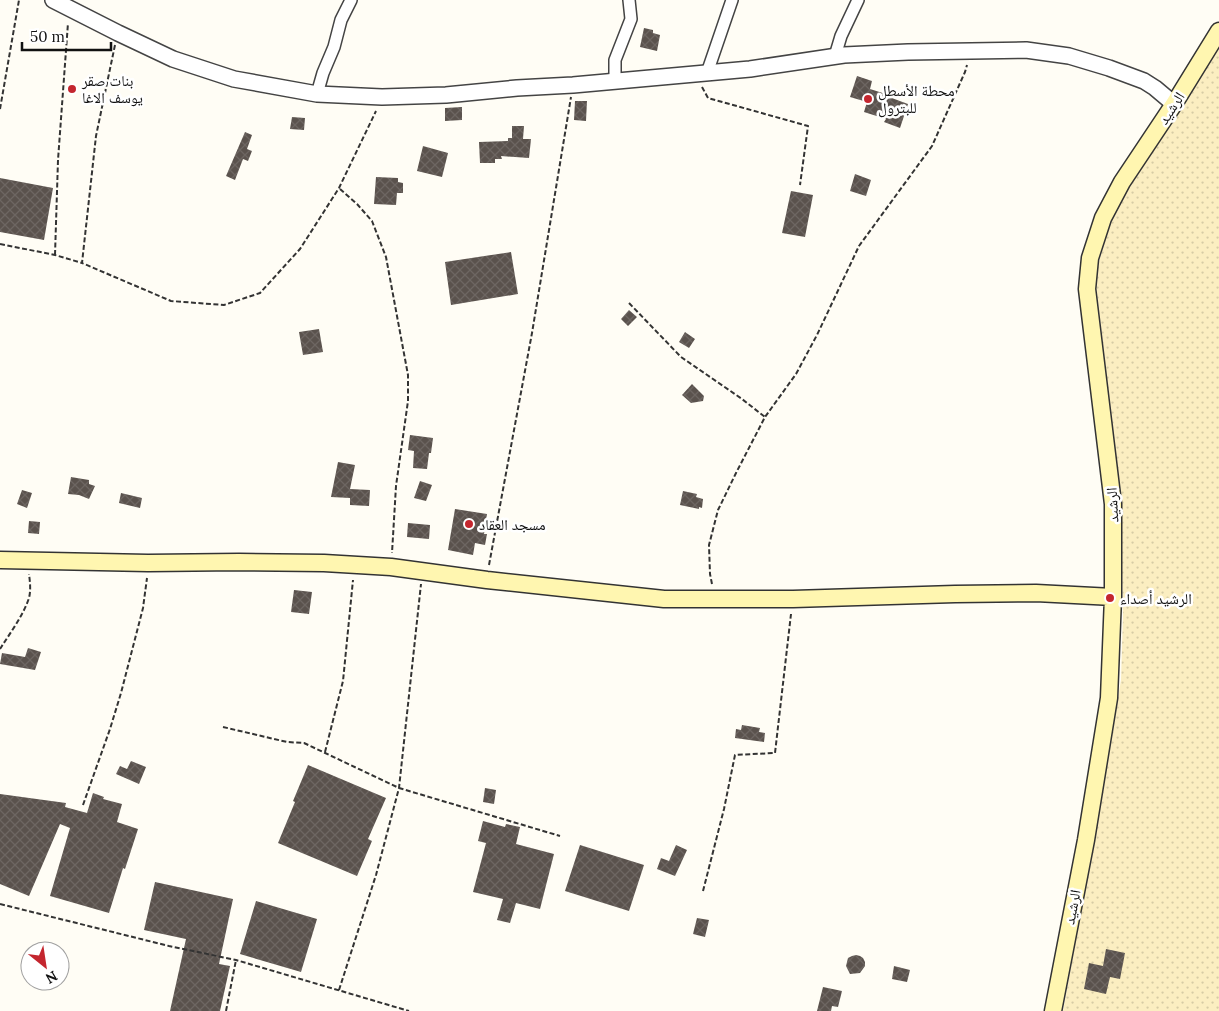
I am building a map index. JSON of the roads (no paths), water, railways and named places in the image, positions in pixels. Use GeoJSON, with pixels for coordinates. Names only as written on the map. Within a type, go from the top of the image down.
{"type":"FeatureCollection","features":[{"type":"Feature","properties":{"kind":"main road","name":"الرشيد"},"geometry":{"type":"LineString","coordinates":[[1053,1011],[1086,840],[1109,698],[1113,597],[1113,504],[1087,289],[1090,258],[1103,218],[1122,182],[1174,104],[1219,31]]}},
{"type":"Feature","properties":{"kind":"main road"},"geometry":{"type":"LineString","coordinates":[[0,560],[148,563],[324,563],[391,567],[487,580],[664,598],[793,599],[955,594],[1113,597]]}},
{"type":"Feature","properties":{"kind":"street"},"geometry":{"type":"LineString","coordinates":[[53,0],[173,59],[234,79],[317,94],[382,97],[446,94],[700,74],[750,69],[835,56],[971,50],[1026,50],[1069,56],[1109,68],[1144,81],[1174,104]]}},
{"type":"Feature","properties":{"kind":"street"},"geometry":{"type":"LineString","coordinates":[[317,94],[323,73],[334,47],[341,20],[350,0]]}},
{"type":"Feature","properties":{"kind":"street"},"geometry":{"type":"LineString","coordinates":[[616,81],[615,60],[631,20],[629,0]]}},
{"type":"Feature","properties":{"kind":"street"},"geometry":{"type":"LineString","coordinates":[[700,74],[732,0]]}},
{"type":"Feature","properties":{"kind":"street"},"geometry":{"type":"LineString","coordinates":[[835,56],[841,36],[858,0]]}},
{"type":"Feature","properties":{"kind":"place","name":"بنات صقر يوسف الاغا"},"geometry":{"type":"Point","coordinates":[72,89]}},
{"type":"Feature","properties":{"kind":"place","name":"محطة الأسطل للبترول"},"geometry":{"type":"Point","coordinates":[868,99]}},
{"type":"Feature","properties":{"kind":"place","name":"مسجد العقاد"},"geometry":{"type":"Point","coordinates":[469,524]}},
{"type":"Feature","properties":{"kind":"place","name":"الرشيد أصداء"},"geometry":{"type":"Point","coordinates":[1110,598]}}]}
